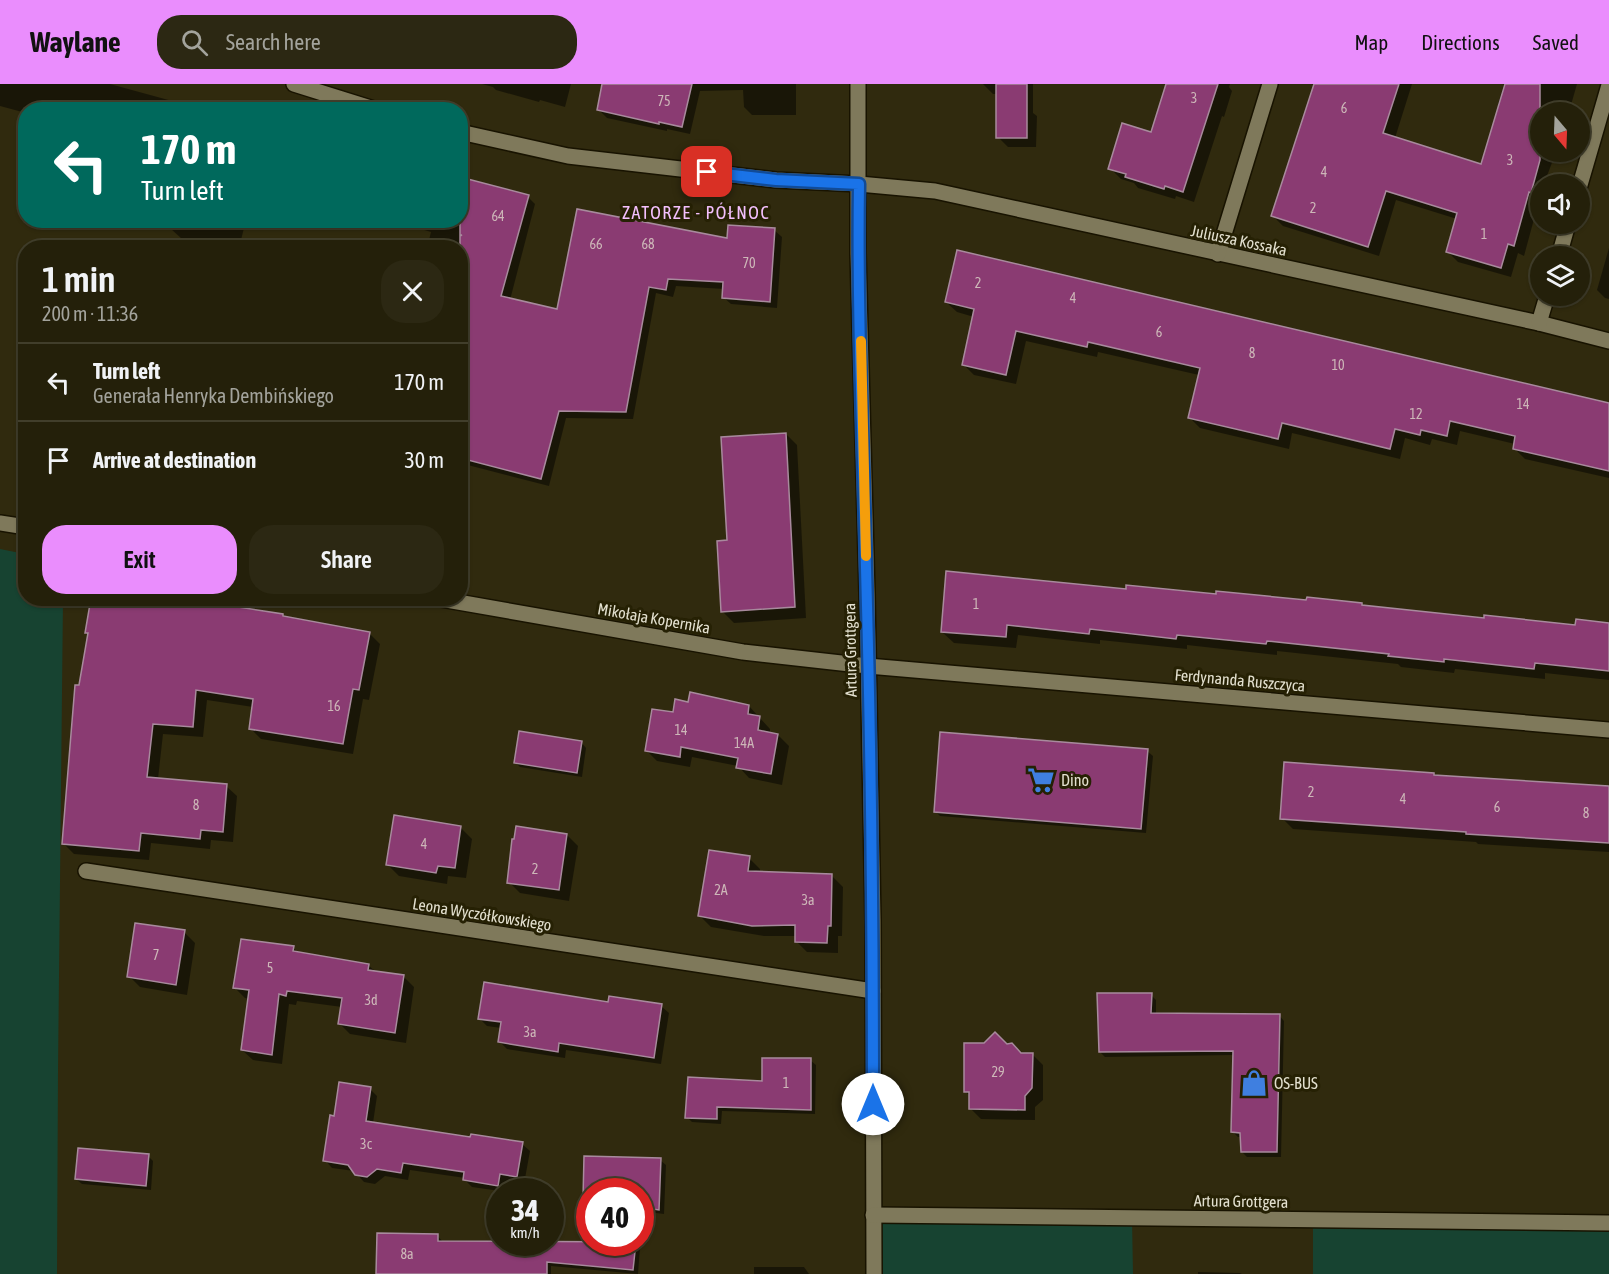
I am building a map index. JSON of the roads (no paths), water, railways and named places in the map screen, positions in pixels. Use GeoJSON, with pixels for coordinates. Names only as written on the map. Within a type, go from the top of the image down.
{"type":"FeatureCollection","features":[{"type":"Feature","properties":{"kind":"street"},"geometry":{"type":"LineString","coordinates":[[294,84],[351,102]]}},
{"type":"Feature","properties":{"kind":"street","name":"Artura Grottgera"},"geometry":{"type":"LineString","coordinates":[[858,84],[858,253],[873,991],[874,1274]]}},
{"type":"Feature","properties":{"kind":"street"},"geometry":{"type":"LineString","coordinates":[[1218,254],[1270,84]]}},
{"type":"Feature","properties":{"kind":"street"},"geometry":{"type":"LineString","coordinates":[[1583,174],[1609,85]]}},
{"type":"Feature","properties":{"kind":"street","name":"Juliusza Kossaka"},"geometry":{"type":"LineString","coordinates":[[468,134],[568,156],[776,180],[935,191],[1539,323],[1609,341]]}},
{"type":"Feature","properties":{"kind":"street"},"geometry":{"type":"LineString","coordinates":[[1539,323],[1544,306]]}},
{"type":"Feature","properties":{"kind":"street"},"geometry":{"type":"LineString","coordinates":[[0,523],[18,526]]}},
{"type":"Feature","properties":{"kind":"street","name":"Mikołaja Kopernika"},"geometry":{"type":"LineString","coordinates":[[468,604],[743,652],[868,666]]}},
{"type":"Feature","properties":{"kind":"street","name":"Ferdynanda Ruszczyca"},"geometry":{"type":"LineString","coordinates":[[868,666],[1609,730]]}},
{"type":"Feature","properties":{"kind":"street","name":"Leona Wyczółkowskiego"},"geometry":{"type":"LineString","coordinates":[[86,871],[873,991]]}},
{"type":"Feature","properties":{"kind":"street","name":"Artura Grottgera"},"geometry":{"type":"LineString","coordinates":[[873,1215],[1609,1223]]}},
{"type":"Feature","properties":{"kind":"place","name":"Dino"},"geometry":{"type":"Point","coordinates":[1041,780]}},
{"type":"Feature","properties":{"kind":"place","name":"OS-BUS"},"geometry":{"type":"Point","coordinates":[1254,1083]}},
{"type":"Feature","properties":{"kind":"district","name":"ZATORZE - PÓŁNOC"},"geometry":{"type":"Point","coordinates":[696,213]}}]}
